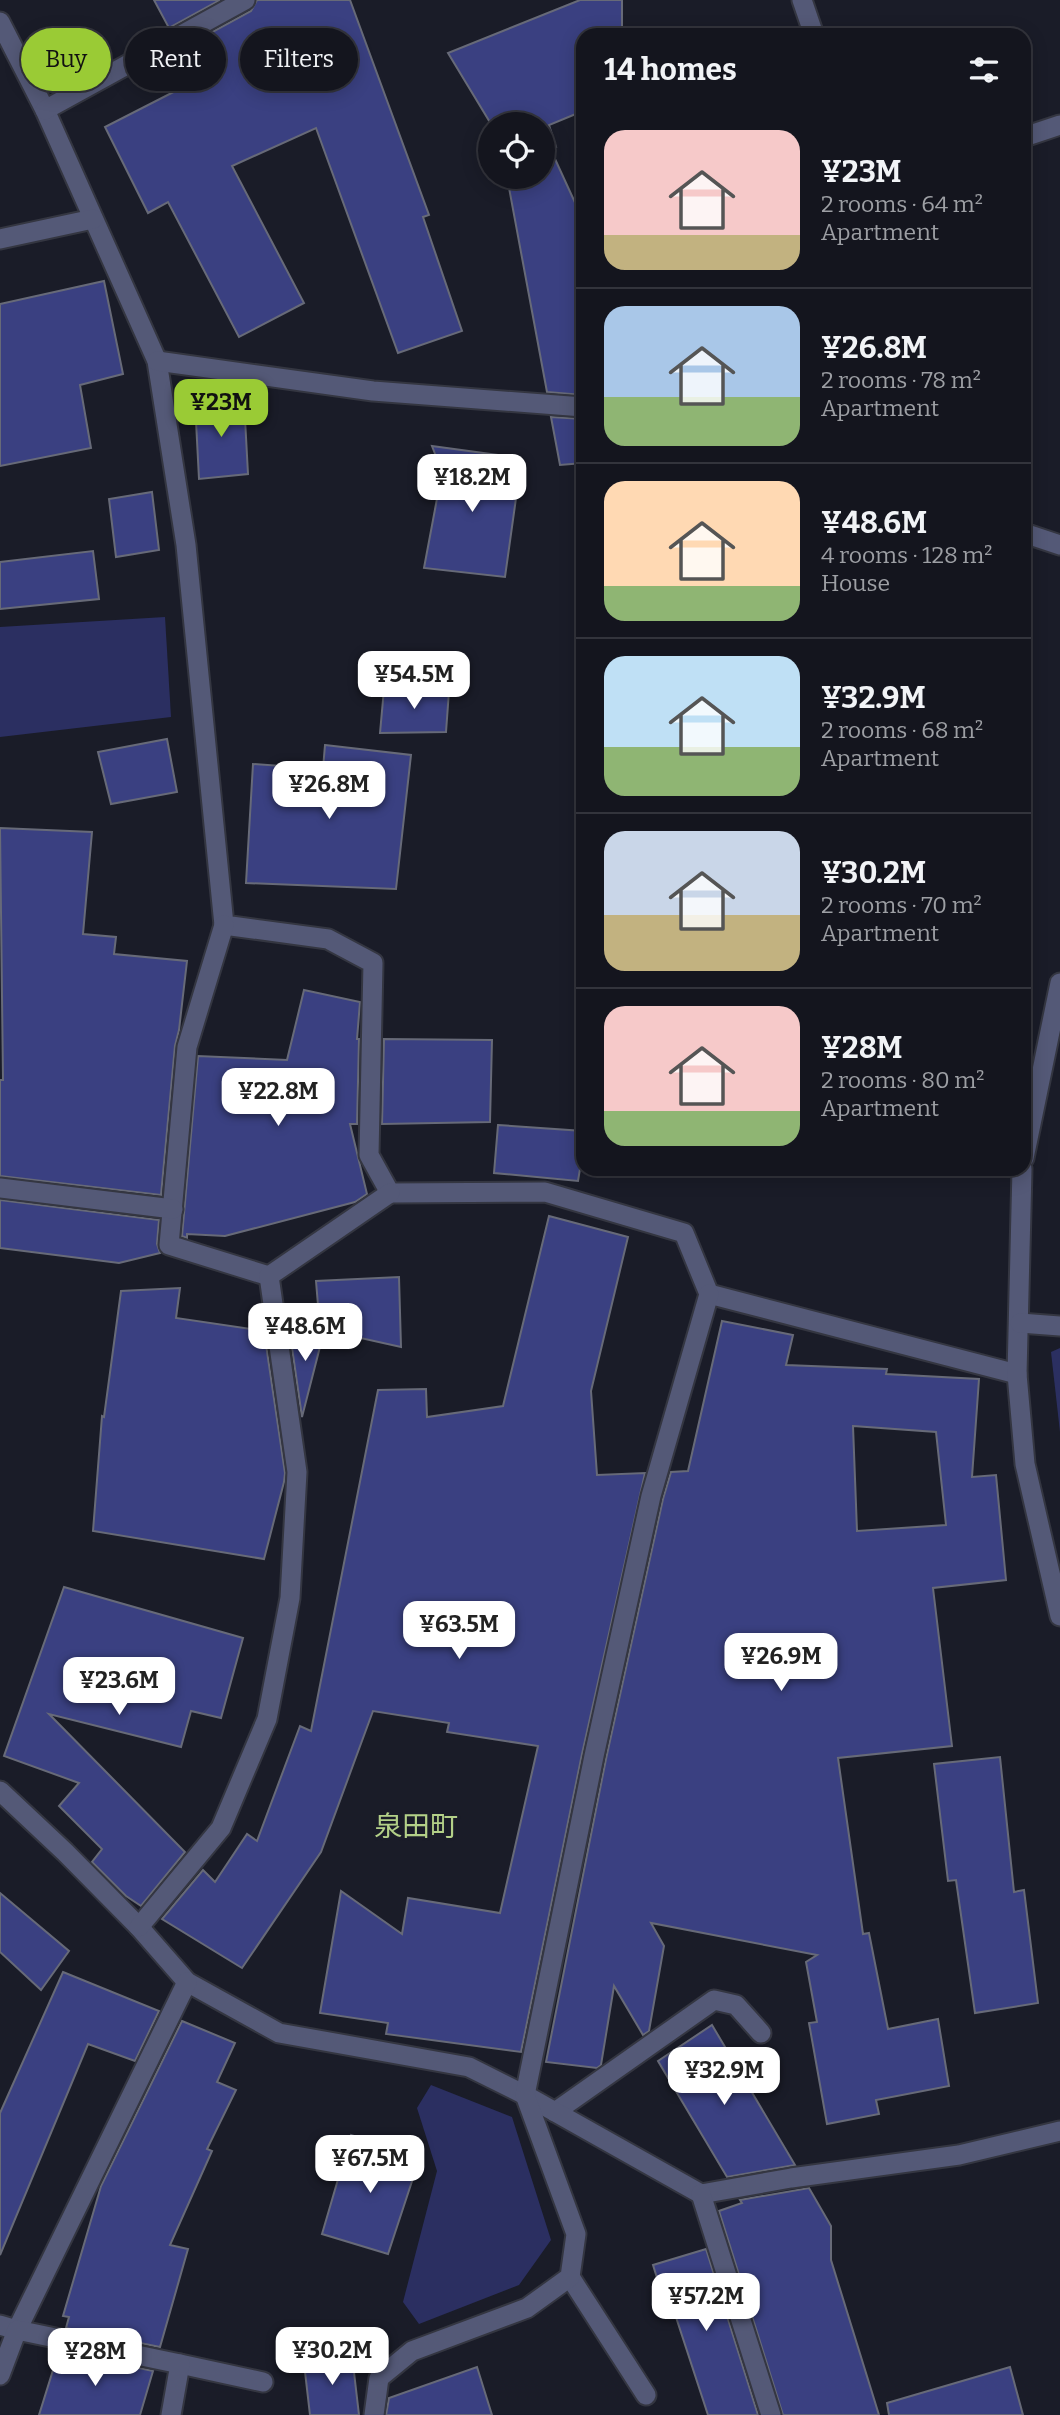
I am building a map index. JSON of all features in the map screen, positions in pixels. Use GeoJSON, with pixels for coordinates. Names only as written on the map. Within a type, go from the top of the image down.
{"type":"FeatureCollection","features":[{"type":"Feature","properties":{"kind":"street"},"geometry":{"type":"LineString","coordinates":[[45,110],[245,0]]}},
{"type":"Feature","properties":{"kind":"street"},"geometry":{"type":"LineString","coordinates":[[802,0],[812,28]]}},
{"type":"Feature","properties":{"kind":"street"},"geometry":{"type":"LineString","coordinates":[[0,22],[45,110],[157,361],[186,545],[224,925],[187,1047],[169,1245],[269,1276]]}},
{"type":"Feature","properties":{"kind":"street"},"geometry":{"type":"LineString","coordinates":[[1031,135],[1060,125]]}},
{"type":"Feature","properties":{"kind":"street"},"geometry":{"type":"LineString","coordinates":[[0,239],[93,219]]}},
{"type":"Feature","properties":{"kind":"street"},"geometry":{"type":"LineString","coordinates":[[157,361],[373,391],[576,406]]}},
{"type":"Feature","properties":{"kind":"street"},"geometry":{"type":"LineString","coordinates":[[1031,535],[1060,545]]}},
{"type":"Feature","properties":{"kind":"street"},"geometry":{"type":"LineString","coordinates":[[224,925],[328,939],[373,962],[369,1154],[390,1193]]}},
{"type":"Feature","properties":{"kind":"street"},"geometry":{"type":"LineString","coordinates":[[1031,1124],[1060,983]]}},
{"type":"Feature","properties":{"kind":"street"},"geometry":{"type":"LineString","coordinates":[[1022,1176],[1017,1374],[1025,1464],[1060,1616]]}},
{"type":"Feature","properties":{"kind":"street"},"geometry":{"type":"LineString","coordinates":[[0,1188],[173,1209]]}},
{"type":"Feature","properties":{"kind":"street"},"geometry":{"type":"LineString","coordinates":[[269,1276],[390,1193],[545,1192],[684,1233],[709,1294],[651,1496],[594,1756],[525,2095],[576,2234],[570,2277],[646,2395]]}},
{"type":"Feature","properties":{"kind":"street"},"geometry":{"type":"LineString","coordinates":[[139,1927],[221,1828],[267,1719],[290,1598],[297,1472],[269,1276]]}},
{"type":"Feature","properties":{"kind":"street"},"geometry":{"type":"LineString","coordinates":[[709,1294],[1017,1374]]}},
{"type":"Feature","properties":{"kind":"street"},"geometry":{"type":"LineString","coordinates":[[1020,1323],[1060,1326]]}},
{"type":"Feature","properties":{"kind":"street"},"geometry":{"type":"LineString","coordinates":[[0,1791],[139,1927],[187,1982],[279,2033],[469,2067],[525,2095],[701,2194],[791,2178],[959,2155],[1060,2131]]}},
{"type":"Feature","properties":{"kind":"street"},"geometry":{"type":"LineString","coordinates":[[0,2375],[9,2328],[187,1982]]}},
{"type":"Feature","properties":{"kind":"street"},"geometry":{"type":"LineString","coordinates":[[555,2112],[714,2000],[736,2005],[761,2033]]}},
{"type":"Feature","properties":{"kind":"street"},"geometry":{"type":"LineString","coordinates":[[701,2194],[771,2415]]}},
{"type":"Feature","properties":{"kind":"street"},"geometry":{"type":"LineString","coordinates":[[374,2415],[379,2378],[412,2351],[527,2308],[570,2277]]}},
{"type":"Feature","properties":{"kind":"street"},"geometry":{"type":"LineString","coordinates":[[9,2328],[263,2382]]}},
{"type":"Feature","properties":{"kind":"street"},"geometry":{"type":"LineString","coordinates":[[171,2415],[180,2364]]}},
{"type":"Feature","properties":{"kind":"shaded area"},"geometry":{"type":"Polygon","coordinates":[[[165,617],[171,717],[0,737],[0,627],[165,617]]]}},
{"type":"Feature","properties":{"kind":"shaded area"},"geometry":{"type":"Polygon","coordinates":[[[1060,1348],[1060,1432],[1051,1352],[1060,1348]]]}},
{"type":"Feature","properties":{"kind":"shaded area"},"geometry":{"type":"Polygon","coordinates":[[[431,2085],[512,2117],[551,2240],[519,2285],[419,2324],[403,2302],[437,2171],[417,2108],[431,2085]]]}},
{"type":"Feature","properties":{"kind":"building"},"geometry":{"type":"Polygon","coordinates":[[[154,0],[220,0],[169,28],[154,0]]]}},
{"type":"Feature","properties":{"kind":"building"},"geometry":{"type":"Polygon","coordinates":[[[257,0],[350,0],[429,215],[423,217],[462,331],[398,353],[316,128],[232,166],[304,303],[239,337],[168,202],[148,213],[105,127],[175,91],[226,91],[226,28],[220,28],[251,11],[257,0]]]}},
{"type":"Feature","properties":{"kind":"building"},"geometry":{"type":"Polygon","coordinates":[[[580,0],[622,0],[622,28],[576,28],[576,114],[555,123],[555,112],[484,112],[448,53],[580,0]]]}},
{"type":"Feature","properties":{"kind":"building"},"geometry":{"type":"Polygon","coordinates":[[[555,159],[576,205],[576,394],[547,392],[509,189],[555,189],[555,159]]]}},
{"type":"Feature","properties":{"kind":"building"},"geometry":{"type":"Polygon","coordinates":[[[104,281],[123,374],[80,385],[91,448],[0,466],[0,304],[104,281]]]}},
{"type":"Feature","properties":{"kind":"building"},"geometry":{"type":"Polygon","coordinates":[[[244,400],[248,474],[199,479],[195,402],[244,400]]]}},
{"type":"Feature","properties":{"kind":"building"},"geometry":{"type":"Polygon","coordinates":[[[551,417],[576,419],[576,464],[560,465],[551,417]]]}},
{"type":"Feature","properties":{"kind":"building"},"geometry":{"type":"Polygon","coordinates":[[[432,446],[505,456],[517,491],[505,577],[424,568],[442,472],[432,446]]]}},
{"type":"Feature","properties":{"kind":"building"},"geometry":{"type":"Polygon","coordinates":[[[152,492],[159,550],[116,557],[109,499],[152,492]]]}},
{"type":"Feature","properties":{"kind":"building"},"geometry":{"type":"Polygon","coordinates":[[[93,551],[99,599],[0,609],[0,562],[93,551]]]}},
{"type":"Feature","properties":{"kind":"building"},"geometry":{"type":"Polygon","coordinates":[[[384,689],[449,691],[446,732],[380,733],[384,689]]]}},
{"type":"Feature","properties":{"kind":"building"},"geometry":{"type":"Polygon","coordinates":[[[167,739],[177,792],[111,804],[98,752],[167,739]]]}},
{"type":"Feature","properties":{"kind":"building"},"geometry":{"type":"Polygon","coordinates":[[[325,745],[411,755],[396,889],[246,883],[253,764],[323,769],[325,745]]]}},
{"type":"Feature","properties":{"kind":"building"},"geometry":{"type":"Polygon","coordinates":[[[0,828],[92,832],[83,934],[116,937],[114,954],[187,961],[175,1046],[161,1195],[0,1176],[0,1080],[3,1080],[0,828]]]}},
{"type":"Feature","properties":{"kind":"building"},"geometry":{"type":"Polygon","coordinates":[[[304,990],[360,1002],[357,1124],[350,1124],[367,1194],[355,1202],[225,1236],[182,1236],[198,1056],[287,1060],[304,990]]]}},
{"type":"Feature","properties":{"kind":"building"},"geometry":{"type":"Polygon","coordinates":[[[384,1039],[492,1040],[490,1122],[382,1124],[384,1039]]]}},
{"type":"Feature","properties":{"kind":"building"},"geometry":{"type":"Polygon","coordinates":[[[498,1125],[576,1131],[578,1181],[494,1173],[498,1125]]]}},
{"type":"Feature","properties":{"kind":"building"},"geometry":{"type":"Polygon","coordinates":[[[0,1200],[159,1220],[157,1244],[160,1253],[119,1263],[0,1248],[0,1200]]]}},
{"type":"Feature","properties":{"kind":"building"},"geometry":{"type":"Polygon","coordinates":[[[549,1216],[628,1237],[591,1391],[597,1475],[645,1473],[582,1754],[521,2052],[386,2034],[388,2023],[320,2013],[341,1891],[402,1934],[408,1898],[500,1913],[538,1746],[447,1732],[449,1723],[373,1711],[321,1852],[242,1968],[162,1919],[203,1870],[215,1882],[247,1834],[257,1841],[300,1726],[311,1731],[378,1390],[426,1389],[427,1417],[503,1406],[549,1216]]]}},
{"type":"Feature","properties":{"kind":"building"},"geometry":{"type":"Polygon","coordinates":[[[399,1277],[401,1347],[320,1329],[316,1281],[399,1277]]]}},
{"type":"Feature","properties":{"kind":"building"},"geometry":{"type":"Polygon","coordinates":[[[180,1288],[176,1318],[264,1331],[285,1473],[264,1559],[93,1531],[102,1416],[104,1417],[121,1291],[180,1288]]]}},
{"type":"Feature","properties":{"kind":"building"},"geometry":{"type":"Polygon","coordinates":[[[722,1321],[793,1335],[786,1365],[887,1369],[886,1374],[979,1379],[972,1477],[996,1475],[1006,1580],[933,1588],[952,1746],[838,1758],[863,1934],[869,1933],[888,2029],[938,2019],[949,2086],[876,2100],[879,2114],[827,2124],[809,2023],[817,2022],[806,1962],[817,1955],[651,1923],[664,1946],[649,2031],[643,2035],[614,1986],[601,2065],[597,2068],[546,2062],[606,1759],[663,1499],[671,1472],[688,1471],[722,1321]],[[853,1426],[857,1531],[946,1525],[936,1432],[853,1426]]]}},
{"type":"Feature","properties":{"kind":"building"},"geometry":{"type":"Polygon","coordinates":[[[290,1334],[322,1339],[302,1417],[290,1334]]]}},
{"type":"Feature","properties":{"kind":"building"},"geometry":{"type":"Polygon","coordinates":[[[64,1587],[243,1638],[221,1718],[191,1711],[181,1747],[49,1714],[185,1852],[141,1906],[126,1896],[92,1862],[102,1849],[59,1806],[79,1783],[4,1756],[64,1587]]]}},
{"type":"Feature","properties":{"kind":"building"},"geometry":{"type":"Polygon","coordinates":[[[1000,1757],[1014,1892],[1024,1890],[1038,2003],[975,2013],[956,1880],[948,1881],[934,1764],[1000,1757]]]}},
{"type":"Feature","properties":{"kind":"building"},"geometry":{"type":"Polygon","coordinates":[[[0,1893],[69,1951],[41,1990],[0,1952],[0,1893]]]}},
{"type":"Feature","properties":{"kind":"building"},"geometry":{"type":"Polygon","coordinates":[[[63,1972],[159,2011],[135,2061],[88,2044],[0,2255],[0,2113],[63,1972]]]}},
{"type":"Feature","properties":{"kind":"building"},"geometry":{"type":"Polygon","coordinates":[[[182,2021],[235,2043],[217,2082],[236,2090],[207,2149],[212,2151],[170,2245],[188,2249],[160,2347],[66,2328],[69,2317],[63,2316],[101,2186],[182,2021]]]}},
{"type":"Feature","properties":{"kind":"building"},"geometry":{"type":"Polygon","coordinates":[[[712,2025],[795,2165],[727,2177],[658,2061],[712,2025]]]}},
{"type":"Feature","properties":{"kind":"building"},"geometry":{"type":"Polygon","coordinates":[[[351,2135],[420,2157],[388,2254],[322,2234],[351,2135]]]}},
{"type":"Feature","properties":{"kind":"building"},"geometry":{"type":"Polygon","coordinates":[[[809,2188],[831,2226],[831,2260],[879,2415],[783,2415],[719,2211],[742,2203],[740,2200],[809,2188]]]}},
{"type":"Feature","properties":{"kind":"building"},"geometry":{"type":"Polygon","coordinates":[[[706,2249],[758,2415],[708,2415],[673,2308],[667,2310],[653,2265],[706,2249]]]}},
{"type":"Feature","properties":{"kind":"building"},"geometry":{"type":"Polygon","coordinates":[[[59,2351],[153,2371],[140,2415],[39,2415],[59,2351]]]}},
{"type":"Feature","properties":{"kind":"building"},"geometry":{"type":"Polygon","coordinates":[[[352,2355],[359,2415],[310,2415],[304,2363],[352,2355]]]}},
{"type":"Feature","properties":{"kind":"building"},"geometry":{"type":"Polygon","coordinates":[[[477,2367],[492,2415],[386,2415],[389,2398],[477,2367]]]}},
{"type":"Feature","properties":{"kind":"building"},"geometry":{"type":"Polygon","coordinates":[[[1010,2367],[1023,2415],[889,2415],[887,2403],[1010,2367]]]}},
{"type":"Feature","properties":{"kind":"district","name":"泉田町"},"geometry":{"type":"Point","coordinates":[416,1826]}}]}
